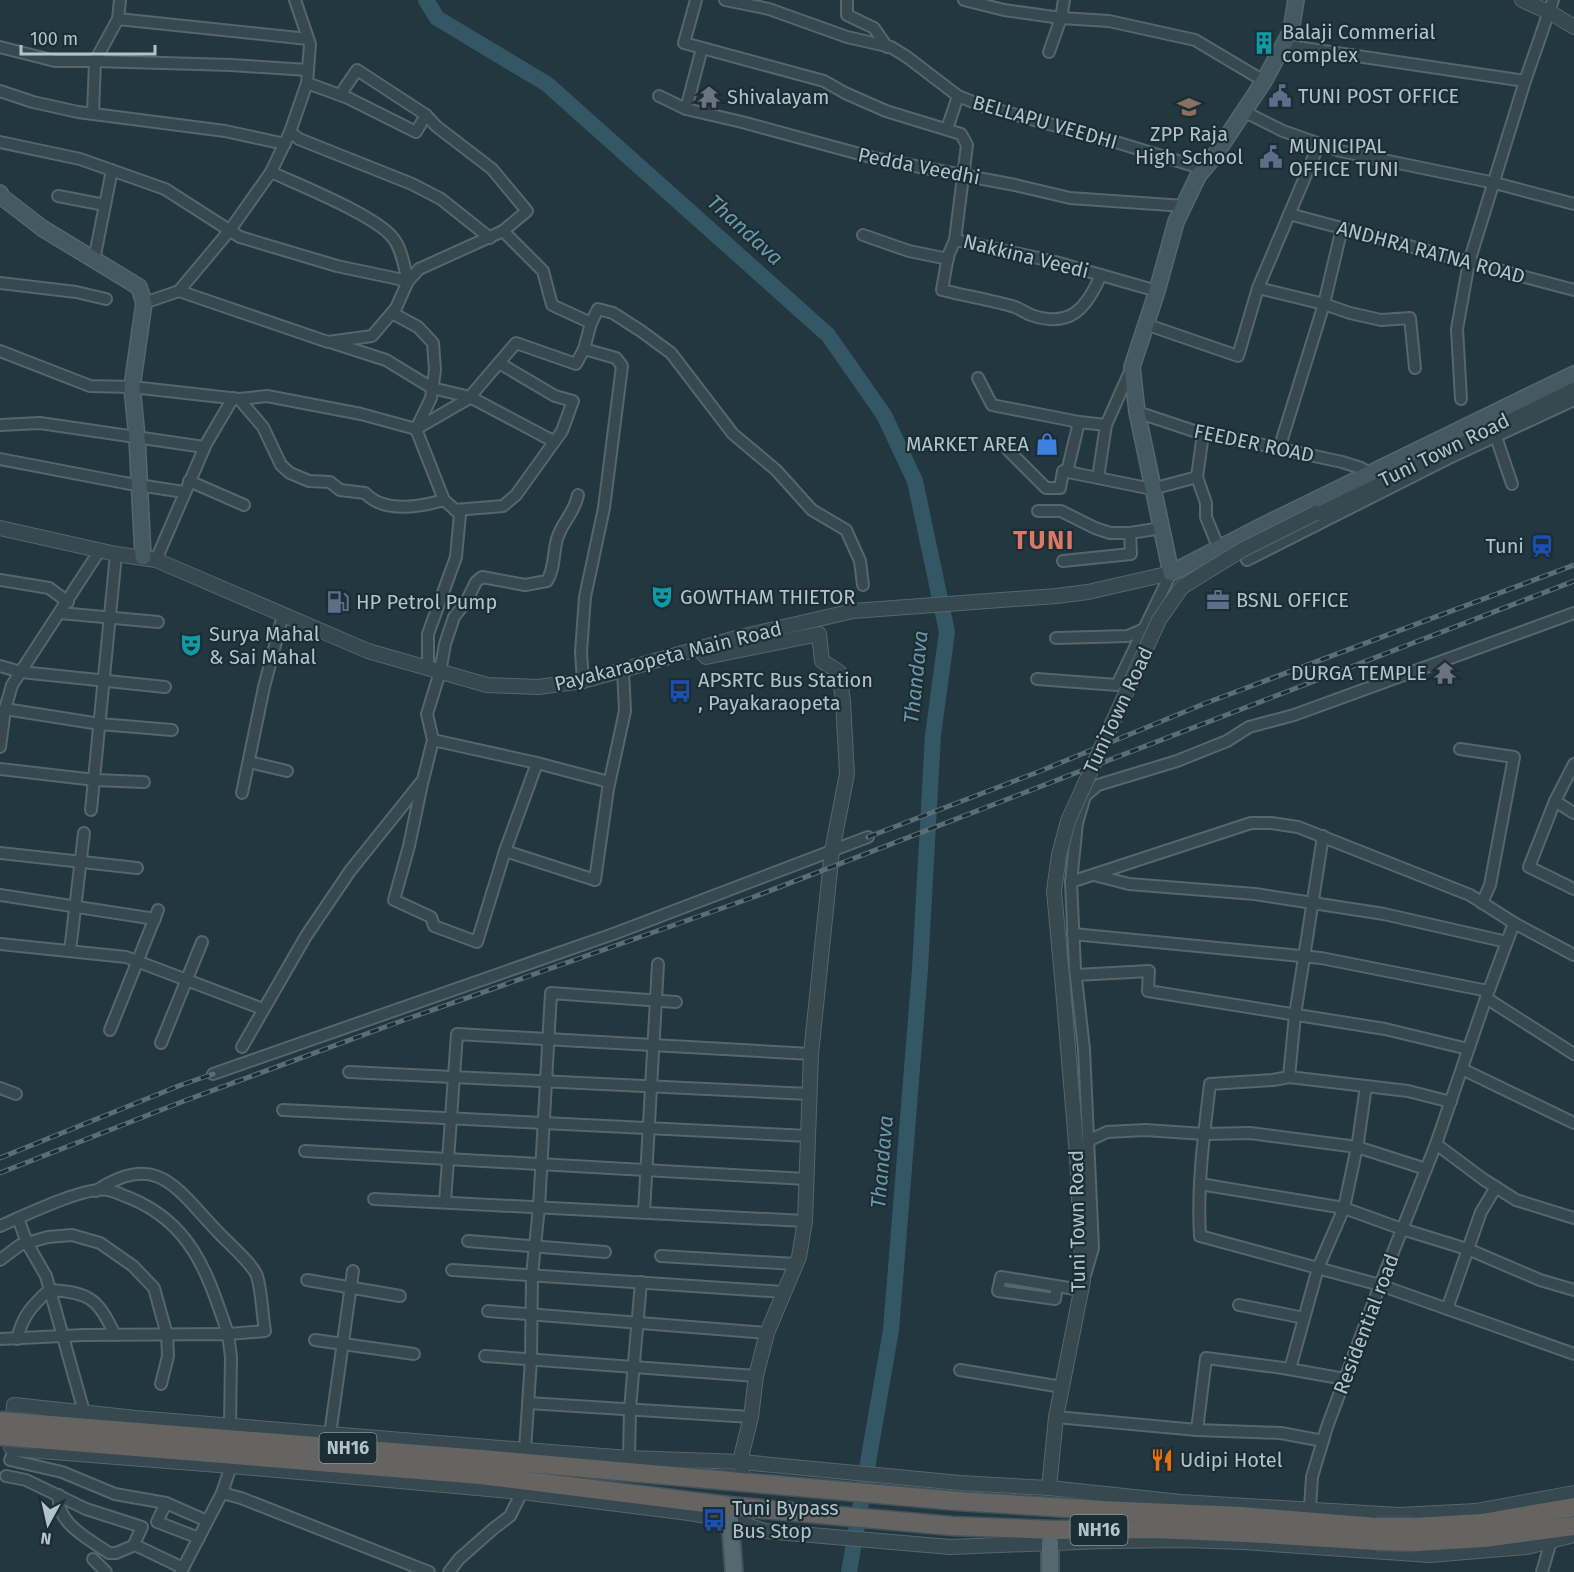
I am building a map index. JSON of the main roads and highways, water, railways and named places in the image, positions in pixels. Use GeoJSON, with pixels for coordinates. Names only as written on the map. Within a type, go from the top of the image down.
{"type":"FeatureCollection","features":[{"type":"Feature","properties":{"kind":"highway","name":"NH16"},"geometry":{"type":"LineString","coordinates":[[0,1421],[37,1431],[480,1475],[730,1513],[773,1510],[952,1526],[1053,1530],[1154,1529],[1484,1538],[1574,1526]]}},
{"type":"Feature","properties":{"kind":"highway","name":"NH16"},"geometry":{"type":"LineString","coordinates":[[0,1436],[37,1431],[742,1481],[777,1475],[958,1492],[1101,1510],[1241,1516],[1376,1534]]}},
{"type":"Feature","properties":{"kind":"highway","name":"NH16"},"geometry":{"type":"LineString","coordinates":[[1416,1535],[1574,1507]]}},
{"type":"Feature","properties":{"kind":"main road"},"geometry":{"type":"LineString","coordinates":[[1296,0],[1291,31],[1264,81],[1198,176],[1176,222],[1157,291],[1132,367],[1137,412],[1171,573],[1574,374]]}},
{"type":"Feature","properties":{"kind":"main road"},"geometry":{"type":"LineString","coordinates":[[1,195],[42,228],[139,287],[144,303],[132,387],[149,559]]}},
{"type":"Feature","properties":{"kind":"main road"},"geometry":{"type":"LineString","coordinates":[[730,1513],[734,1572]]}},
{"type":"Feature","properties":{"kind":"main road"},"geometry":{"type":"LineString","coordinates":[[1050,1543],[1050,1572]]}},
{"type":"Feature","properties":{"kind":"waterway","name":"Thandava"},"geometry":{"type":"LineString","coordinates":[[426,0],[437,18],[547,84],[828,335],[884,415],[915,481],[947,632],[933,735],[920,969],[891,1330],[849,1572]]}},
{"type":"Feature","properties":{"kind":"railway"},"geometry":{"type":"LineString","coordinates":[[868,837],[1038,772],[1206,703],[1574,565]]}},
{"type":"Feature","properties":{"kind":"railway"},"geometry":{"type":"LineString","coordinates":[[0,1173],[184,1101],[404,1020],[751,898],[1574,581]]}},
{"type":"Feature","properties":{"kind":"railway"},"geometry":{"type":"LineString","coordinates":[[0,1158],[213,1074]]}},
{"type":"Feature","properties":{"kind":"place","name":"Balaji Commerial complex"},"geometry":{"type":"Point","coordinates":[1264,43]}},
{"type":"Feature","properties":{"kind":"place","name":"TUNI POST OFFICE"},"geometry":{"type":"Point","coordinates":[1280,96]}},
{"type":"Feature","properties":{"kind":"place","name":"Shivalayam"},"geometry":{"type":"Point","coordinates":[709,97]}},
{"type":"Feature","properties":{"kind":"place","name":"ZPP Raja High School"},"geometry":{"type":"Point","coordinates":[1189,107]}},
{"type":"Feature","properties":{"kind":"place","name":"MUNICIPAL OFFICE TUNI"},"geometry":{"type":"Point","coordinates":[1271,157]}},
{"type":"Feature","properties":{"kind":"place","name":"MARKET AREA"},"geometry":{"type":"Point","coordinates":[1047,444]}},
{"type":"Feature","properties":{"kind":"place","name":"Tuni"},"geometry":{"type":"Point","coordinates":[1542,546]}},
{"type":"Feature","properties":{"kind":"place","name":"GOWTHAM THIETOR"},"geometry":{"type":"Point","coordinates":[662,597]}},
{"type":"Feature","properties":{"kind":"place","name":"BSNL OFFICE"},"geometry":{"type":"Point","coordinates":[1218,600]}},
{"type":"Feature","properties":{"kind":"place","name":"HP Petrol Pump"},"geometry":{"type":"Point","coordinates":[338,602]}},
{"type":"Feature","properties":{"kind":"place","name":"Surya Mahal & Sai Mahal"},"geometry":{"type":"Point","coordinates":[191,645]}},
{"type":"Feature","properties":{"kind":"place","name":"DURGA TEMPLE"},"geometry":{"type":"Point","coordinates":[1445,673]}},
{"type":"Feature","properties":{"kind":"place","name":"APSRTC Bus Station , Payakaraopeta"},"geometry":{"type":"Point","coordinates":[680,691]}},
{"type":"Feature","properties":{"kind":"place","name":"Udipi Hotel"},"geometry":{"type":"Point","coordinates":[1162,1460]}},
{"type":"Feature","properties":{"kind":"place","name":"Tuni Bypass Bus Stop"},"geometry":{"type":"Point","coordinates":[714,1520]}},
{"type":"Feature","properties":{"kind":"district","name":"TUNI"},"geometry":{"type":"Point","coordinates":[1044,540]}}]}
